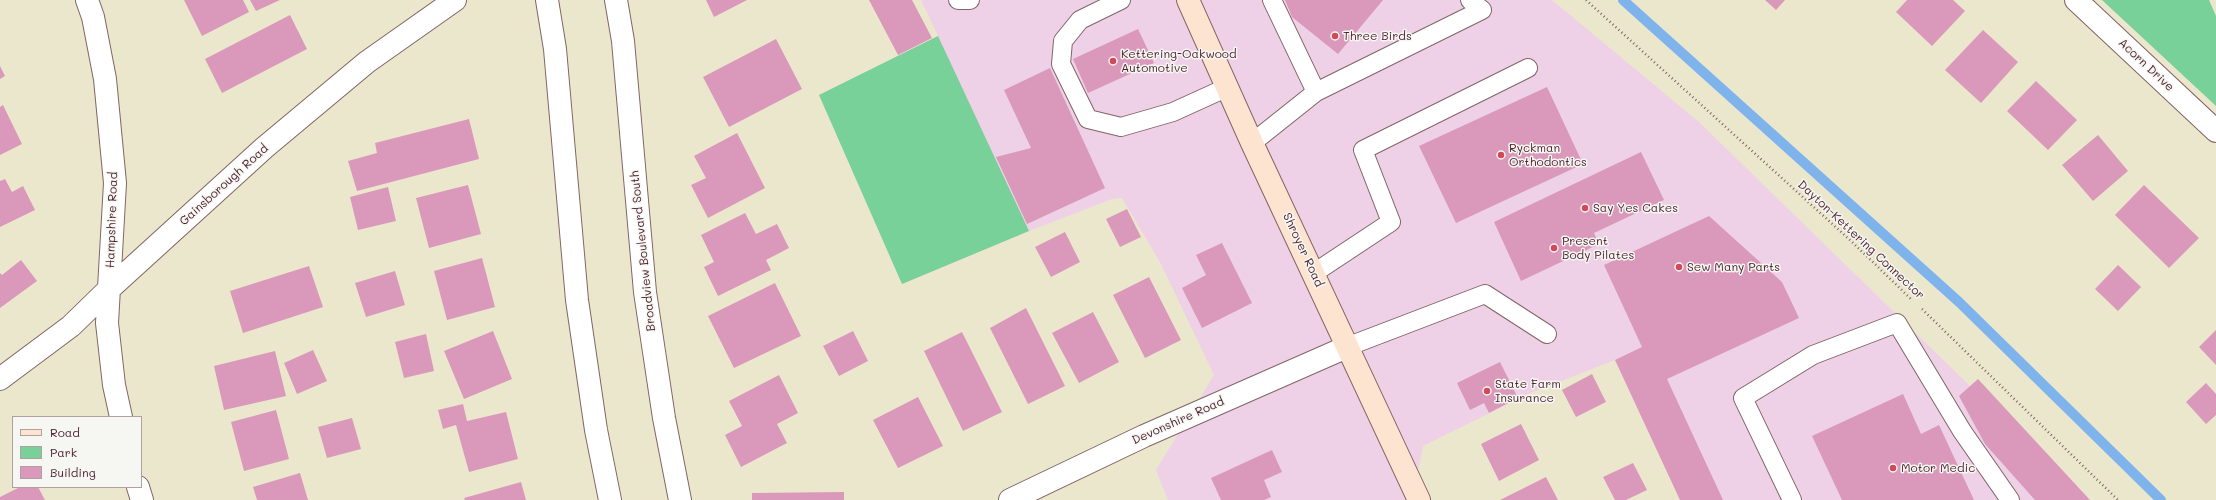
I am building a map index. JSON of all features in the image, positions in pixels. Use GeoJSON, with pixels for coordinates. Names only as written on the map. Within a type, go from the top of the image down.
{"type":"FeatureCollection","features":[{"type":"Feature","properties":{"kind":"main road","name":"Shroyer Road"},"geometry":{"type":"LineString","coordinates":[[1188,0],[1252,143],[1349,346],[1419,500]]}},
{"type":"Feature","properties":{"kind":"street","name":"Hampshire Road"},"geometry":{"type":"LineString","coordinates":[[87,0],[93,17],[106,79],[115,183],[107,323],[114,385],[121,416]]}},
{"type":"Feature","properties":{"kind":"street","name":"Gainsborough Road"},"geometry":{"type":"LineString","coordinates":[[0,380],[71,326],[109,289],[264,148],[355,72],[455,0]]}},
{"type":"Feature","properties":{"kind":"street"},"geometry":{"type":"LineString","coordinates":[[547,0],[555,49],[577,300],[596,430],[610,500]]}},
{"type":"Feature","properties":{"kind":"street","name":"Broadview Boulevard South"},"geometry":{"type":"LineString","coordinates":[[616,0],[623,41],[646,292],[664,418],[680,500]]}},
{"type":"Feature","properties":{"kind":"street","name":"Acorn Drive"},"geometry":{"type":"LineString","coordinates":[[2076,0],[2216,131]]}},
{"type":"Feature","properties":{"kind":"street","name":"Devonshire Road"},"geometry":{"type":"LineString","coordinates":[[1010,500],[1144,436],[1349,346]]}},
{"type":"Feature","properties":{"kind":"street"},"geometry":{"type":"LineString","coordinates":[[138,488],[142,500]]}},
{"type":"Feature","properties":{"kind":"lane"},"geometry":{"type":"LineString","coordinates":[[958,0],[970,0]]}},
{"type":"Feature","properties":{"kind":"lane"},"geometry":{"type":"LineString","coordinates":[[1121,0],[1080,20],[1063,41],[1061,64],[1088,119],[1121,127],[1173,112],[1228,87]]}},
{"type":"Feature","properties":{"kind":"lane"},"geometry":{"type":"LineString","coordinates":[[1272,0],[1316,92]]}},
{"type":"Feature","properties":{"kind":"lane"},"geometry":{"type":"LineString","coordinates":[[1252,143],[1316,92],[1482,10],[1470,0]]}},
{"type":"Feature","properties":{"kind":"lane"},"geometry":{"type":"LineString","coordinates":[[1314,273],[1391,222],[1363,150],[1528,68]]}},
{"type":"Feature","properties":{"kind":"lane"},"geometry":{"type":"LineString","coordinates":[[1349,346],[1485,294],[1546,334]]}},
{"type":"Feature","properties":{"kind":"lane"},"geometry":{"type":"LineString","coordinates":[[1792,500],[1742,398],[1813,355],[1897,323],[1962,432],[2010,500]]}},
{"type":"Feature","properties":{"kind":"path","name":"Dayton-Kettering Connector"},"geometry":{"type":"LineString","coordinates":[[1586,0],[1851,241],[1913,301]]}},
{"type":"Feature","properties":{"kind":"path","name":"Dayton-Kettering Connector"},"geometry":{"type":"LineString","coordinates":[[1919,307],[2118,500]]}},
{"type":"Feature","properties":{"kind":"shaded area"},"geometry":{"type":"Polygon","coordinates":[[[921,0],[1552,0],[1700,123],[2087,500],[1680,500],[1615,360],[1530,393],[1423,446],[1412,500],[1168,500],[1156,470],[1214,375],[1160,262],[1122,198],[1112,199],[1029,231],[902,284],[819,95],[938,36],[921,0]]]}},
{"type":"Feature","properties":{"kind":"green space"},"geometry":{"type":"Polygon","coordinates":[[[2102,0],[2209,0],[2216,16],[2216,106],[2102,0]]]}},
{"type":"Feature","properties":{"kind":"green space"},"geometry":{"type":"Polygon","coordinates":[[[938,36],[1029,231],[902,284],[819,95],[938,36]]]}},
{"type":"Feature","properties":{"kind":"building"},"geometry":{"type":"Polygon","coordinates":[[[184,0],[243,0],[249,12],[202,36],[184,0]]]}},
{"type":"Feature","properties":{"kind":"building"},"geometry":{"type":"Polygon","coordinates":[[[250,0],[280,0],[256,11],[250,0]]]}},
{"type":"Feature","properties":{"kind":"building"},"geometry":{"type":"Polygon","coordinates":[[[706,0],[747,0],[714,17],[706,0]]]}},
{"type":"Feature","properties":{"kind":"building"},"geometry":{"type":"Polygon","coordinates":[[[869,0],[912,0],[932,38],[898,55],[869,0]]]}},
{"type":"Feature","properties":{"kind":"building","name":"Three Birds"},"geometry":{"type":"Polygon","coordinates":[[[1285,0],[1383,0],[1338,54],[1292,17],[1285,0]]]}},
{"type":"Feature","properties":{"kind":"building"},"geometry":{"type":"Polygon","coordinates":[[[1765,0],[1785,0],[1776,10],[1765,0]]]}},
{"type":"Feature","properties":{"kind":"building"},"geometry":{"type":"Polygon","coordinates":[[[1907,0],[1953,0],[1965,11],[1932,46],[1896,12],[1907,0]]]}},
{"type":"Feature","properties":{"kind":"building"},"geometry":{"type":"Polygon","coordinates":[[[290,15],[307,49],[222,93],[205,59],[290,15]]]}},
{"type":"Feature","properties":{"kind":"building","name":"Kettering-Oakwood Automotive"},"geometry":{"type":"Polygon","coordinates":[[[1138,29],[1154,63],[1088,93],[1073,59],[1138,29]]]}},
{"type":"Feature","properties":{"kind":"building"},"geometry":{"type":"Polygon","coordinates":[[[1983,30],[2018,62],[1981,103],[1945,70],[1983,30]]]}},
{"type":"Feature","properties":{"kind":"building"},"geometry":{"type":"Polygon","coordinates":[[[776,39],[802,89],[729,127],[703,77],[776,39]]]}},
{"type":"Feature","properties":{"kind":"building"},"geometry":{"type":"Polygon","coordinates":[[[0,66],[5,76],[0,79],[0,66]]]}},
{"type":"Feature","properties":{"kind":"building"},"geometry":{"type":"Polygon","coordinates":[[[1050,68],[1105,188],[1027,224],[996,157],[1031,148],[1004,90],[1050,68]]]}},
{"type":"Feature","properties":{"kind":"building"},"geometry":{"type":"Polygon","coordinates":[[[2036,81],[2077,120],[2048,150],[2007,111],[2036,81]]]}},
{"type":"Feature","properties":{"kind":"building","name":"Ryckman Orthodontics"},"geometry":{"type":"Polygon","coordinates":[[[1547,87],[1583,164],[1456,223],[1419,146],[1547,87]]]}},
{"type":"Feature","properties":{"kind":"building"},"geometry":{"type":"Polygon","coordinates":[[[3,105],[22,144],[0,155],[0,107],[3,105]]]}},
{"type":"Feature","properties":{"kind":"building"},"geometry":{"type":"Polygon","coordinates":[[[469,119],[479,159],[357,191],[348,161],[377,153],[375,143],[469,119]]]}},
{"type":"Feature","properties":{"kind":"building"},"geometry":{"type":"Polygon","coordinates":[[[737,133],[765,188],[708,218],[691,185],[706,178],[694,156],[737,133]]]}},
{"type":"Feature","properties":{"kind":"building"},"geometry":{"type":"Polygon","coordinates":[[[2098,135],[2128,171],[2093,201],[2062,165],[2098,135]]]}},
{"type":"Feature","properties":{"kind":"building","name":"Say Yes Cakes"},"geometry":{"type":"Polygon","coordinates":[[[1641,152],[1664,200],[1594,233],[1599,244],[1521,281],[1494,222],[1641,152]]]}},
{"type":"Feature","properties":{"kind":"building"},"geometry":{"type":"Polygon","coordinates":[[[5,179],[12,192],[23,186],[35,210],[0,227],[0,181],[5,179]]]}},
{"type":"Feature","properties":{"kind":"building"},"geometry":{"type":"Polygon","coordinates":[[[468,185],[481,234],[429,248],[416,198],[468,185]]]}},
{"type":"Feature","properties":{"kind":"building"},"geometry":{"type":"Polygon","coordinates":[[[2144,185],[2199,238],[2169,268],[2115,215],[2144,185]]]}},
{"type":"Feature","properties":{"kind":"building"},"geometry":{"type":"Polygon","coordinates":[[[388,187],[396,221],[358,230],[350,197],[388,187]]]}},
{"type":"Feature","properties":{"kind":"building"},"geometry":{"type":"Polygon","coordinates":[[[1127,209],[1141,237],[1120,247],[1106,219],[1127,209]]]}},
{"type":"Feature","properties":{"kind":"building"},"geometry":{"type":"Polygon","coordinates":[[[745,213],[756,234],[777,224],[789,248],[766,260],[771,270],[718,296],[704,267],[714,262],[701,235],[745,213]]]}},
{"type":"Feature","properties":{"kind":"building"},"geometry":{"type":"Polygon","coordinates":[[[1709,216],[1782,282],[1799,318],[1667,379],[1723,500],[1680,500],[1615,360],[1642,347],[1604,265],[1709,216]]]}},
{"type":"Feature","properties":{"kind":"building"},"geometry":{"type":"Polygon","coordinates":[[[1065,232],[1080,262],[1051,277],[1035,247],[1065,232]]]}},
{"type":"Feature","properties":{"kind":"building"},"geometry":{"type":"Polygon","coordinates":[[[1222,243],[1252,303],[1202,328],[1182,288],[1206,275],[1196,255],[1222,243]]]}},
{"type":"Feature","properties":{"kind":"building"},"geometry":{"type":"Polygon","coordinates":[[[482,258],[495,307],[447,320],[434,271],[482,258]]]}},
{"type":"Feature","properties":{"kind":"building"},"geometry":{"type":"Polygon","coordinates":[[[21,260],[37,281],[0,308],[0,273],[2,275],[21,260]]]}},
{"type":"Feature","properties":{"kind":"building"},"geometry":{"type":"Polygon","coordinates":[[[2118,265],[2141,287],[2118,311],[2095,289],[2118,265]]]}},
{"type":"Feature","properties":{"kind":"building"},"geometry":{"type":"Polygon","coordinates":[[[309,266],[323,307],[243,333],[230,291],[309,266]]]}},
{"type":"Feature","properties":{"kind":"building"},"geometry":{"type":"Polygon","coordinates":[[[395,271],[405,305],[366,317],[355,283],[395,271]]]}},
{"type":"Feature","properties":{"kind":"building"},"geometry":{"type":"Polygon","coordinates":[[[1149,277],[1181,340],[1145,358],[1113,295],[1149,277]]]}},
{"type":"Feature","properties":{"kind":"building"},"geometry":{"type":"Polygon","coordinates":[[[775,283],[801,336],[734,368],[708,316],[775,283]]]}},
{"type":"Feature","properties":{"kind":"building"},"geometry":{"type":"Polygon","coordinates":[[[1026,308],[1065,386],[1028,404],[990,328],[1026,308]]]}},
{"type":"Feature","properties":{"kind":"building"},"geometry":{"type":"Polygon","coordinates":[[[1093,312],[1119,362],[1079,383],[1052,333],[1093,312]]]}},
{"type":"Feature","properties":{"kind":"building"},"geometry":{"type":"Polygon","coordinates":[[[2216,330],[2216,365],[2199,347],[2216,330]]]}},
{"type":"Feature","properties":{"kind":"building"},"geometry":{"type":"Polygon","coordinates":[[[493,331],[512,379],[464,399],[444,351],[493,331]]]}},
{"type":"Feature","properties":{"kind":"building"},"geometry":{"type":"Polygon","coordinates":[[[853,331],[868,361],[839,376],[823,346],[853,331]]]}},
{"type":"Feature","properties":{"kind":"building"},"geometry":{"type":"Polygon","coordinates":[[[962,332],[1002,412],[963,431],[924,351],[962,332]]]}},
{"type":"Feature","properties":{"kind":"building"},"geometry":{"type":"Polygon","coordinates":[[[426,334],[434,371],[404,378],[395,342],[426,334]]]}},
{"type":"Feature","properties":{"kind":"building"},"geometry":{"type":"Polygon","coordinates":[[[313,350],[327,381],[297,394],[284,363],[313,350]]]}},
{"type":"Feature","properties":{"kind":"building"},"geometry":{"type":"Polygon","coordinates":[[[275,351],[286,396],[224,410],[214,366],[275,351]]]}},
{"type":"Feature","properties":{"kind":"building","name":"State Farm Insurance"},"geometry":{"type":"Polygon","coordinates":[[[1500,362],[1518,398],[1489,413],[1484,403],[1470,410],[1457,383],[1500,362]]]}},
{"type":"Feature","properties":{"kind":"building"},"geometry":{"type":"Polygon","coordinates":[[[1592,374],[1606,402],[1576,417],[1562,390],[1592,374]]]}},
{"type":"Feature","properties":{"kind":"building"},"geometry":{"type":"Polygon","coordinates":[[[779,375],[798,413],[777,424],[787,443],[741,467],[725,435],[742,426],[729,401],[779,375]]]}},
{"type":"Feature","properties":{"kind":"building"},"geometry":{"type":"Polygon","coordinates":[[[1978,379],[2090,500],[2035,500],[1985,444],[1959,396],[1978,379]]]}},
{"type":"Feature","properties":{"kind":"building"},"geometry":{"type":"Polygon","coordinates":[[[2206,383],[2216,394],[2216,415],[2206,424],[2186,402],[2206,383]]]}},
{"type":"Feature","properties":{"kind":"building","name":"Motor Medic"},"geometry":{"type":"Polygon","coordinates":[[[1903,394],[1921,434],[1939,425],[1974,500],[1842,500],[1812,436],[1903,394]]]}},
{"type":"Feature","properties":{"kind":"building"},"geometry":{"type":"Polygon","coordinates":[[[918,397],[943,446],[898,468],[873,420],[918,397]]]}},
{"type":"Feature","properties":{"kind":"building"},"geometry":{"type":"Polygon","coordinates":[[[463,404],[467,421],[506,412],[518,459],[469,472],[456,425],[443,429],[438,410],[463,404]]]}},
{"type":"Feature","properties":{"kind":"building"},"geometry":{"type":"Polygon","coordinates":[[[276,410],[289,459],[244,471],[231,422],[276,410]]]}},
{"type":"Feature","properties":{"kind":"building"},"geometry":{"type":"Polygon","coordinates":[[[352,418],[361,449],[327,458],[318,427],[352,418]]]}},
{"type":"Feature","properties":{"kind":"building"},"geometry":{"type":"Polygon","coordinates":[[[1521,424],[1539,460],[1499,481],[1481,444],[1521,424]]]}},
{"type":"Feature","properties":{"kind":"building"},"geometry":{"type":"Polygon","coordinates":[[[1272,450],[1282,472],[1264,480],[1271,497],[1264,500],[1221,500],[1211,478],[1272,450]]]}},
{"type":"Feature","properties":{"kind":"building"},"geometry":{"type":"Polygon","coordinates":[[[1633,463],[1647,490],[1626,500],[1615,500],[1603,477],[1633,463]]]}},
{"type":"Feature","properties":{"kind":"building"},"geometry":{"type":"Polygon","coordinates":[[[300,473],[308,500],[257,500],[253,487],[300,473]]]}},
{"type":"Feature","properties":{"kind":"building"},"geometry":{"type":"Polygon","coordinates":[[[1546,477],[1558,500],[1500,500],[1546,477]]]}},
{"type":"Feature","properties":{"kind":"building"},"geometry":{"type":"Polygon","coordinates":[[[521,482],[526,500],[465,500],[464,498],[521,482]]]}},
{"type":"Feature","properties":{"kind":"building"},"geometry":{"type":"Polygon","coordinates":[[[18,488],[39,488],[45,500],[0,500],[0,497],[18,488]]]}},
{"type":"Feature","properties":{"kind":"building"},"geometry":{"type":"Polygon","coordinates":[[[844,492],[844,500],[752,500],[752,493],[844,492]]]}},
{"type":"Feature","properties":{"kind":"waterway"},"geometry":{"type":"LineString","coordinates":[[1623,0],[1959,302],[2161,500]]}},
{"type":"Feature","properties":{"kind":"place","name":"Three Birds"},"geometry":{"type":"Point","coordinates":[1335,36]}},
{"type":"Feature","properties":{"kind":"place","name":"Kettering-Oakwood Automotive"},"geometry":{"type":"Point","coordinates":[1113,61]}},
{"type":"Feature","properties":{"kind":"place","name":"Ryckman Orthodontics"},"geometry":{"type":"Point","coordinates":[1501,155]}},
{"type":"Feature","properties":{"kind":"place","name":"Say Yes Cakes"},"geometry":{"type":"Point","coordinates":[1585,208]}},
{"type":"Feature","properties":{"kind":"place","name":"Present Body Pilates"},"geometry":{"type":"Point","coordinates":[1554,248]}},
{"type":"Feature","properties":{"kind":"place","name":"Sew Many Parts"},"geometry":{"type":"Point","coordinates":[1679,267]}},
{"type":"Feature","properties":{"kind":"place","name":"State Farm Insurance"},"geometry":{"type":"Point","coordinates":[1487,391]}},
{"type":"Feature","properties":{"kind":"place","name":"Motor Medic"},"geometry":{"type":"Point","coordinates":[1893,468]}}]}
